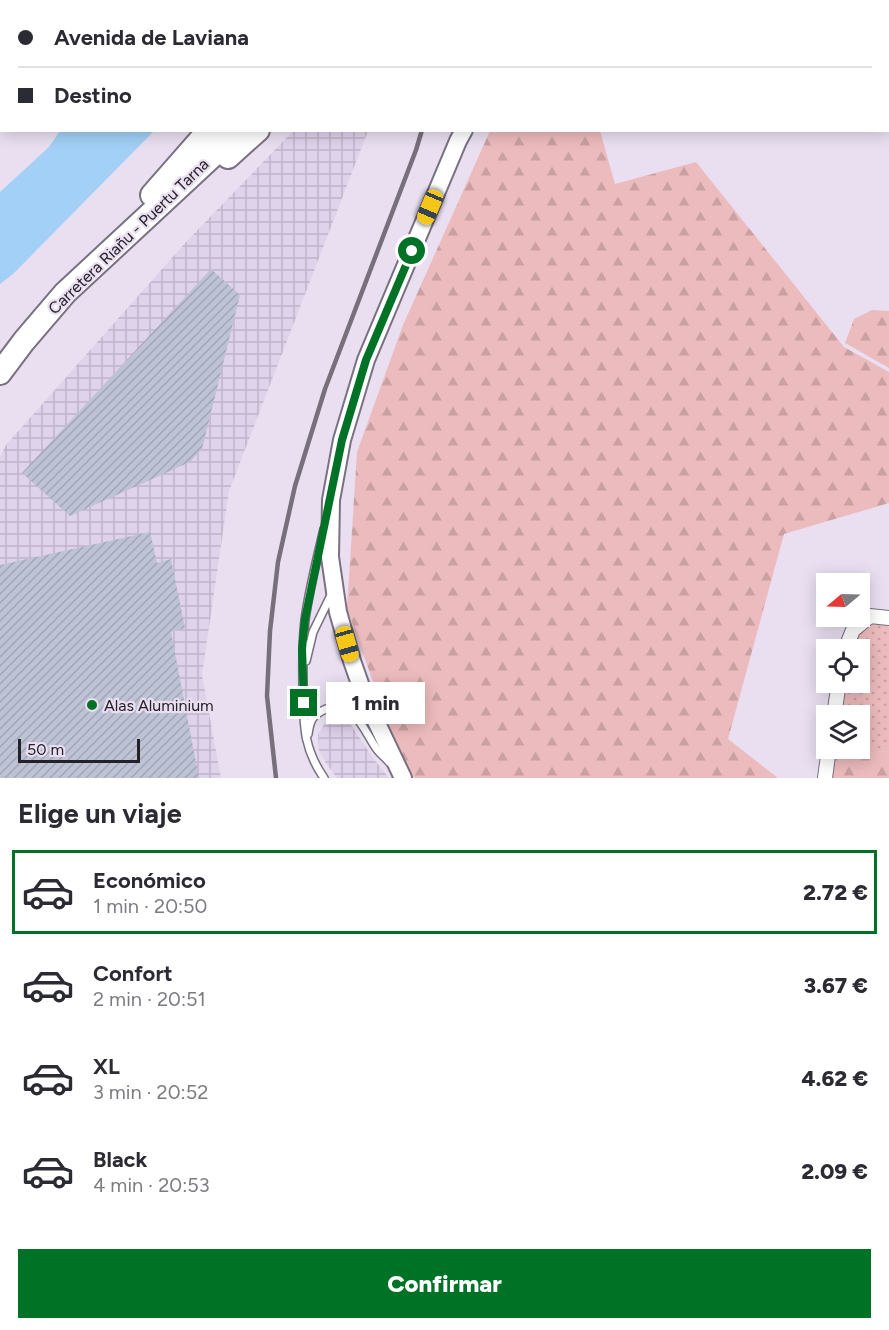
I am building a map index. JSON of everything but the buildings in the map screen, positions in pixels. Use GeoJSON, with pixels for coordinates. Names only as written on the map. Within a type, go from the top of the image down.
{"type":"FeatureCollection","features":[{"type":"Feature","properties":{"kind":"main road"},"geometry":{"type":"LineString","coordinates":[[65,293],[207,132]]}},
{"type":"Feature","properties":{"kind":"main road","name":"Carretera Riañu - Puertu Tarna"},"geometry":{"type":"LineString","coordinates":[[0,373],[24,340],[65,293],[219,150],[234,132]]}},
{"type":"Feature","properties":{"kind":"main road"},"geometry":{"type":"LineString","coordinates":[[118,243],[191,188],[256,132]]}},
{"type":"Feature","properties":{"kind":"street"},"geometry":{"type":"LineString","coordinates":[[401,774],[365,698],[338,612],[330,556],[330,500],[342,440],[366,360],[463,132]]}},
{"type":"Feature","properties":{"kind":"street"},"geometry":{"type":"LineString","coordinates":[[850,639],[854,630],[870,615],[889,618]]}},
{"type":"Feature","properties":{"kind":"street"},"geometry":{"type":"LineString","coordinates":[[825,778],[828,759]]}},
{"type":"Feature","properties":{"kind":"lane"},"geometry":{"type":"LineString","coordinates":[[324,778],[315,766],[306,742],[302,649],[305,619],[330,500]]}},
{"type":"Feature","properties":{"kind":"lane"},"geometry":{"type":"LineString","coordinates":[[303,683],[307,650],[334,588]]}},
{"type":"Feature","properties":{"kind":"lane"},"geometry":{"type":"LineString","coordinates":[[306,742],[310,720],[318,712],[331,707],[342,708],[354,713],[377,750],[401,774]]}},
{"type":"Feature","properties":{"kind":"shaded area"},"geometry":{"type":"Polygon","coordinates":[[[292,132],[368,132],[229,491],[202,675],[221,778],[0,778],[0,457],[6,445],[186,242],[292,132]]]}},
{"type":"Feature","properties":{"kind":"shaded area"},"geometry":{"type":"Polygon","coordinates":[[[336,719],[349,722],[389,778],[337,778],[319,750],[318,735],[324,724],[336,719]]]}},
{"type":"Feature","properties":{"kind":"green space"},"geometry":{"type":"Polygon","coordinates":[[[490,132],[600,132],[615,184],[696,162],[844,347],[889,372],[889,503],[784,534],[728,739],[778,778],[414,778],[394,740],[347,609],[357,452],[403,325],[490,132]]]}},
{"type":"Feature","properties":{"kind":"green space"},"geometry":{"type":"Polygon","coordinates":[[[872,310],[889,311],[889,368],[845,343],[854,319],[872,310]]]}},
{"type":"Feature","properties":{"kind":"green space"},"geometry":{"type":"Polygon","coordinates":[[[875,621],[889,627],[889,751],[870,753],[870,705],[844,705],[845,693],[870,693],[870,639],[857,639],[875,621]]]}},
{"type":"Feature","properties":{"kind":"green space"},"geometry":{"type":"Polygon","coordinates":[[[889,751],[889,778],[832,778],[834,759],[870,759],[870,753],[889,751]]]}},
{"type":"Feature","properties":{"kind":"water"},"geometry":{"type":"Polygon","coordinates":[[[59,132],[153,132],[13,274],[0,284],[0,192],[49,147],[59,132]]]}},
{"type":"Feature","properties":{"kind":"railway"},"geometry":{"type":"LineString","coordinates":[[276,778],[267,696],[270,631],[278,562],[295,486],[325,389],[421,132]]}},
{"type":"Feature","properties":{"kind":"place","name":"Alas Aluminium"},"geometry":{"type":"Point","coordinates":[92,705]}},
{"type":"Feature","properties":{"kind":"route"},"geometry":{"type":"LineString","coordinates":[[304,703],[302,649],[305,619],[342,440],[366,360],[412,251]]}}]}
